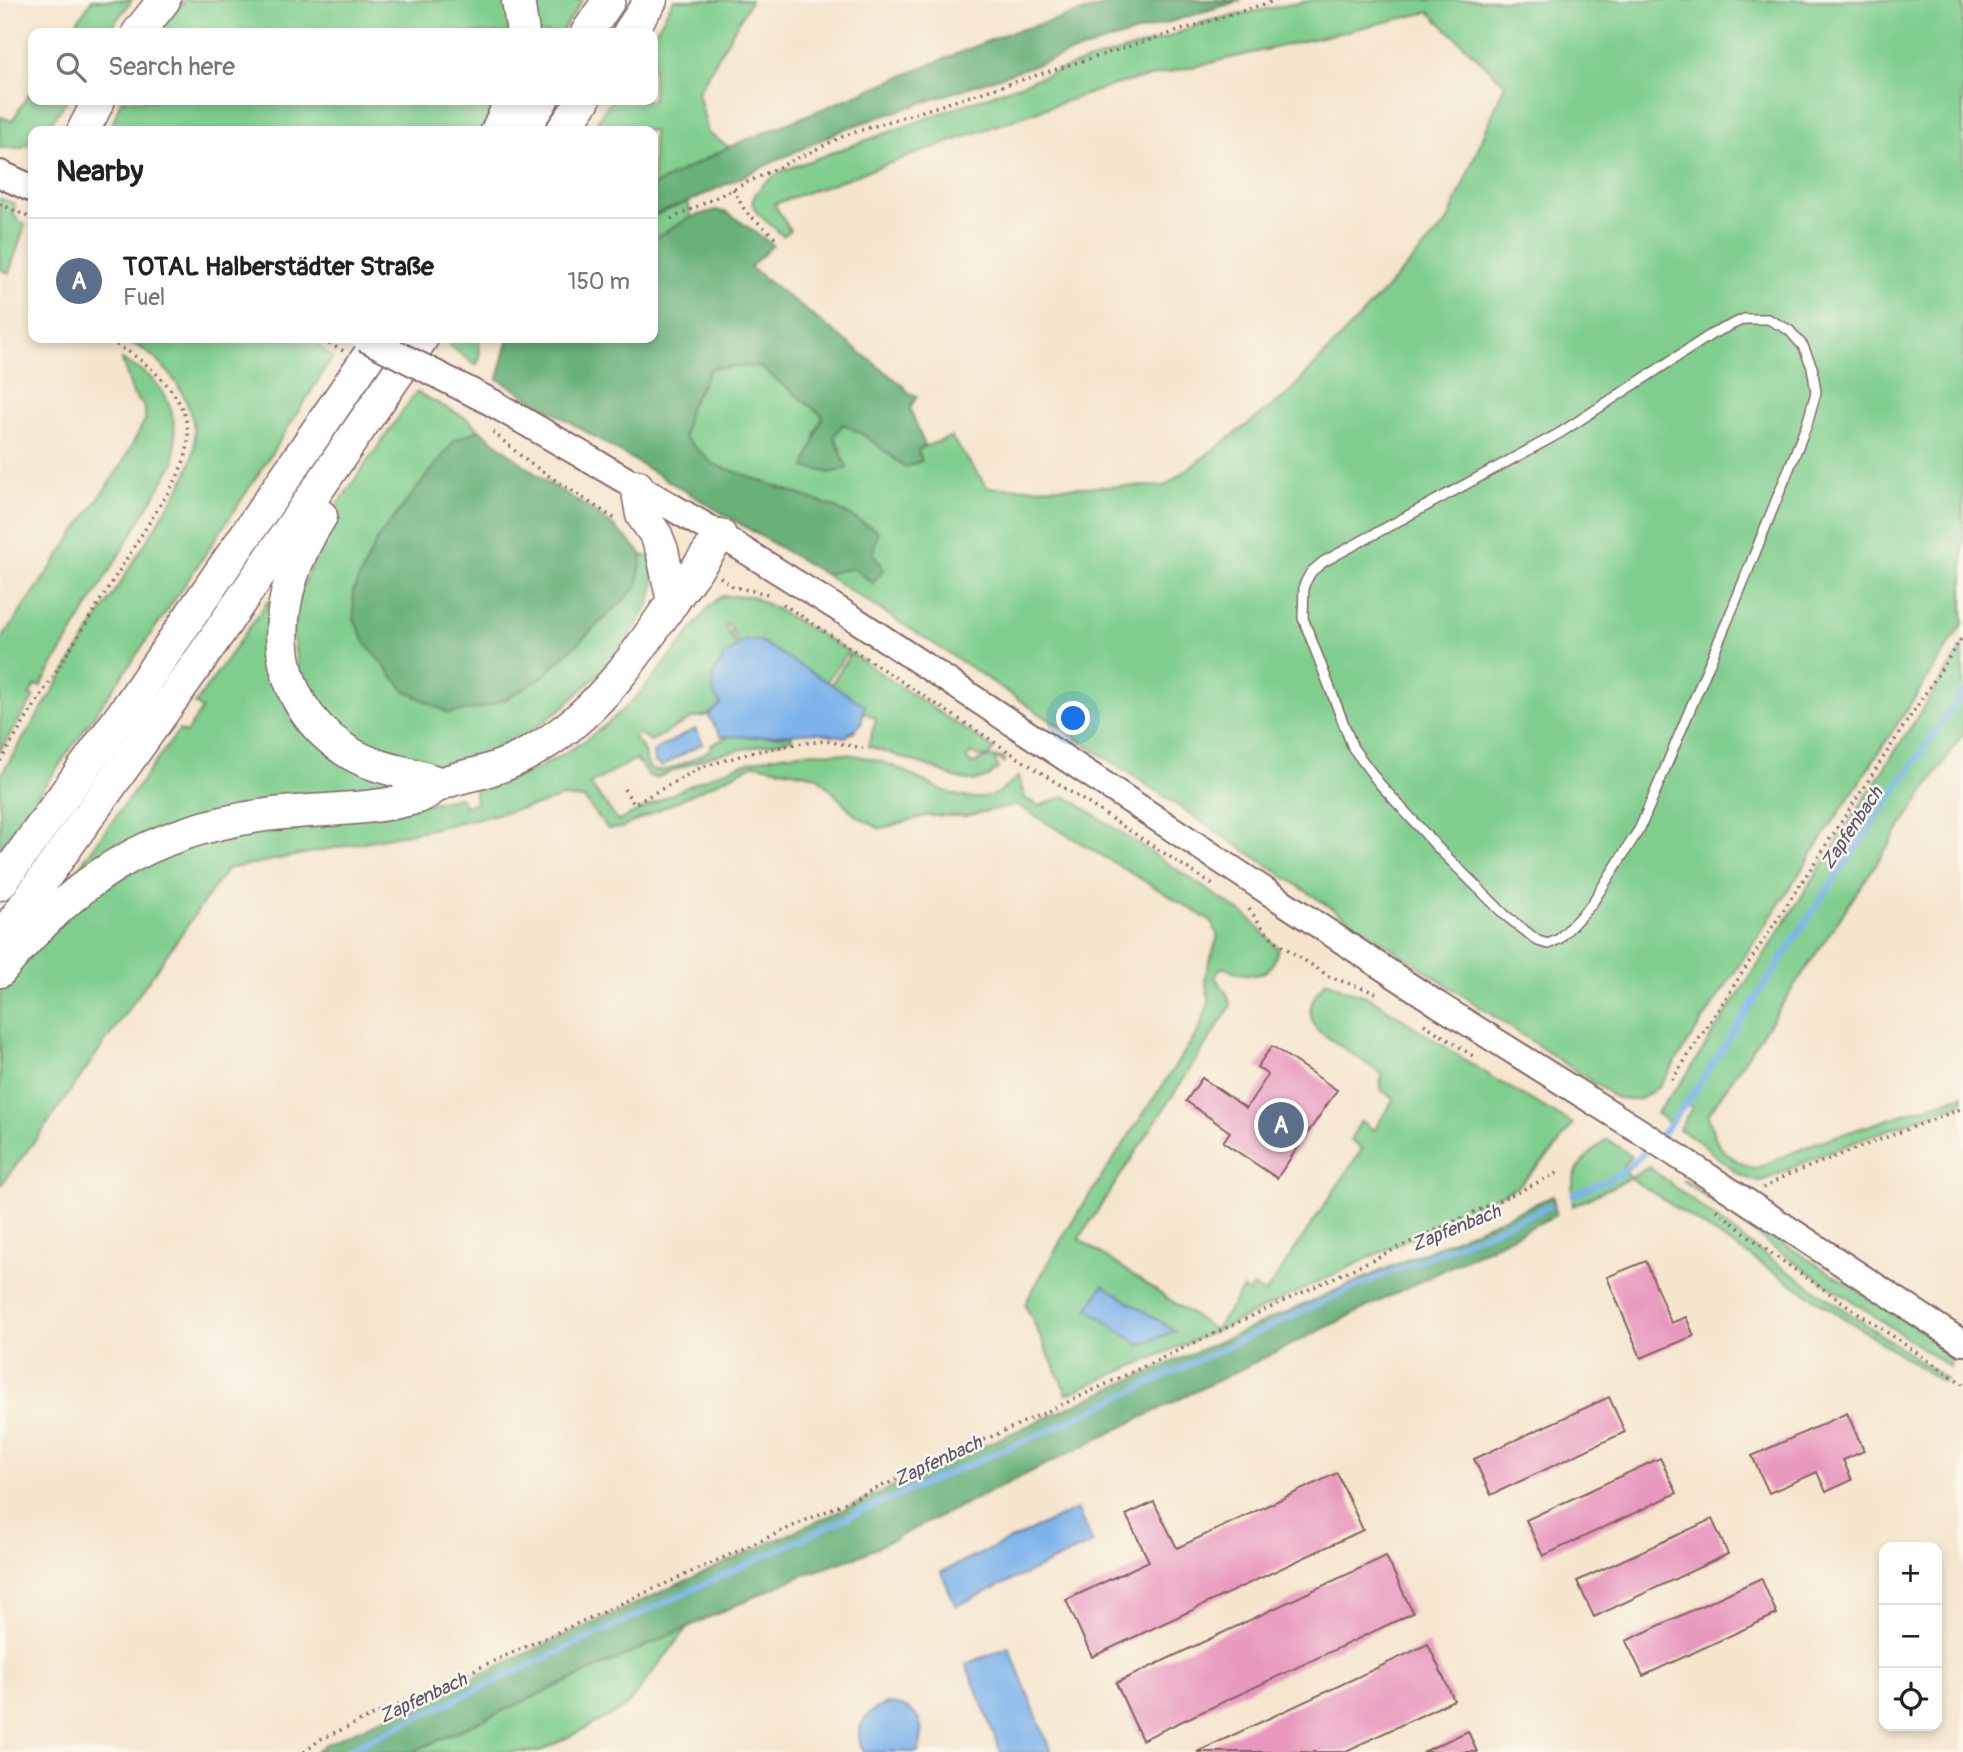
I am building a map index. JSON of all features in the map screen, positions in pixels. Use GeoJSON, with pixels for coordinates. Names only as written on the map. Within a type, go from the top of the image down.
{"type":"FeatureCollection","features":[{"type":"Feature","properties":{"kind":"highway"},"geometry":{"type":"LineString","coordinates":[[142,28],[164,0]]}},
{"type":"Feature","properties":{"kind":"highway"},"geometry":{"type":"LineString","coordinates":[[518,0],[522,28]]}},
{"type":"Feature","properties":{"kind":"highway"},"geometry":{"type":"LineString","coordinates":[[590,28],[609,0]]}},
{"type":"Feature","properties":{"kind":"highway"},"geometry":{"type":"LineString","coordinates":[[632,28],[651,0]]}},
{"type":"Feature","properties":{"kind":"highway"},"geometry":{"type":"LineString","coordinates":[[499,126],[509,105]]}},
{"type":"Feature","properties":{"kind":"highway"},"geometry":{"type":"LineString","coordinates":[[524,126],[539,105]]}},
{"type":"Feature","properties":{"kind":"highway"},"geometry":{"type":"LineString","coordinates":[[565,126],[580,105]]}},
{"type":"Feature","properties":{"kind":"highway"},"geometry":{"type":"LineString","coordinates":[[0,884],[132,701],[378,343]]}},
{"type":"Feature","properties":{"kind":"highway"},"geometry":{"type":"LineString","coordinates":[[0,940],[200,660],[419,343]]}},
{"type":"Feature","properties":{"kind":"highway"},"geometry":{"type":"LineString","coordinates":[[354,438],[357,462],[303,546],[288,582],[281,630],[287,670],[303,705],[315,722],[346,751],[387,770],[422,776],[441,784]]}},
{"type":"Feature","properties":{"kind":"highway"},"geometry":{"type":"LineString","coordinates":[[637,486],[642,515],[656,535],[662,550],[673,602]]}},
{"type":"Feature","properties":{"kind":"highway"},"geometry":{"type":"LineString","coordinates":[[0,971],[32,932],[62,902],[92,880],[150,847],[210,825],[267,815],[421,796],[441,784],[494,769],[523,757],[569,726],[620,675],[720,535]]}},
{"type":"Feature","properties":{"kind":"main road"},"geometry":{"type":"LineString","coordinates":[[0,174],[28,187]]}},
{"type":"Feature","properties":{"kind":"main road"},"geometry":{"type":"LineString","coordinates":[[375,343],[491,402],[637,486],[856,620],[1496,1042],[1747,1200],[1963,1343]]}},
{"type":"Feature","properties":{"kind":"lane"},"geometry":{"type":"LineString","coordinates":[[1744,319],[1769,319],[1789,330],[1803,346],[1812,366],[1816,392],[1807,424],[1729,617],[1640,828],[1591,905],[1559,939],[1548,944],[1538,941],[1505,915],[1430,840],[1379,783],[1353,748],[1303,618],[1304,585],[1311,572],[1324,562],[1560,432],[1712,334],[1744,319]]}},
{"type":"Feature","properties":{"kind":"path"},"geometry":{"type":"LineString","coordinates":[[671,219],[846,135],[1277,0]]}},
{"type":"Feature","properties":{"kind":"path"},"geometry":{"type":"LineString","coordinates":[[733,189],[745,211],[778,240]]}},
{"type":"Feature","properties":{"kind":"path"},"geometry":{"type":"LineString","coordinates":[[0,204],[28,217]]}},
{"type":"Feature","properties":{"kind":"path"},"geometry":{"type":"LineString","coordinates":[[0,761],[177,478],[186,456],[188,435],[182,411],[168,384],[141,359],[114,343]]}},
{"type":"Feature","properties":{"kind":"path"},"geometry":{"type":"LineString","coordinates":[[491,430],[528,462],[625,527]]}},
{"type":"Feature","properties":{"kind":"path"},"geometry":{"type":"LineString","coordinates":[[700,564],[734,587],[766,593],[1227,894]]}},
{"type":"Feature","properties":{"kind":"path"},"geometry":{"type":"LineString","coordinates":[[1672,1080],[1963,636]]}},
{"type":"Feature","properties":{"kind":"path"},"geometry":{"type":"LineString","coordinates":[[624,789],[634,804],[702,767],[750,753],[826,741],[863,748]]}},
{"type":"Feature","properties":{"kind":"path"},"geometry":{"type":"LineString","coordinates":[[1238,902],[1250,909],[1267,933],[1278,943],[1330,977],[1375,992],[1386,999]]}},
{"type":"Feature","properties":{"kind":"path"},"geometry":{"type":"LineString","coordinates":[[1417,1020],[1481,1060]]}},
{"type":"Feature","properties":{"kind":"path"},"geometry":{"type":"LineString","coordinates":[[1747,1200],[1785,1176],[1963,1108]]}},
{"type":"Feature","properties":{"kind":"path"},"geometry":{"type":"LineString","coordinates":[[304,1752],[321,1739],[1068,1402],[1562,1171]]}},
{"type":"Feature","properties":{"kind":"path"},"geometry":{"type":"LineString","coordinates":[[1715,1209],[1772,1254],[1963,1384]]}},
{"type":"Feature","properties":{"kind":"green space"},"geometry":{"type":"Polygon","coordinates":[[[92,0],[132,0],[111,28],[72,28],[92,0]]]}},
{"type":"Feature","properties":{"kind":"green space"},"geometry":{"type":"Polygon","coordinates":[[[185,0],[507,0],[511,28],[162,28],[185,0]]]}},
{"type":"Feature","properties":{"kind":"green space"},"geometry":{"type":"Polygon","coordinates":[[[530,0],[583,0],[564,28],[533,28],[530,0]]]}},
{"type":"Feature","properties":{"kind":"green space"},"geometry":{"type":"Polygon","coordinates":[[[674,0],[751,0],[698,92],[708,133],[729,147],[658,183],[658,126],[594,126],[608,105],[658,105],[657,28],[674,0]]]}},
{"type":"Feature","properties":{"kind":"green space"},"geometry":{"type":"Polygon","coordinates":[[[1125,0],[1242,0],[1101,43],[844,129],[688,202],[658,213],[658,183],[729,147],[1005,34],[1125,0]]]}},
{"type":"Feature","properties":{"kind":"green space"},"geometry":{"type":"Polygon","coordinates":[[[1313,0],[1963,0],[1963,624],[1661,1084],[1640,1099],[1615,1097],[964,663],[824,574],[853,568],[872,582],[834,507],[713,464],[683,437],[689,408],[711,368],[759,366],[823,416],[815,435],[842,450],[834,436],[843,424],[863,434],[905,466],[918,449],[951,437],[988,488],[1165,486],[1287,395],[1447,223],[1505,84],[1429,12],[1114,85],[1069,100],[774,204],[790,230],[783,236],[757,213],[752,203],[760,188],[782,171],[1074,65],[1164,39],[1207,21],[1313,0]]]}},
{"type":"Feature","properties":{"kind":"green space"},"geometry":{"type":"Polygon","coordinates":[[[28,95],[28,105],[63,105],[49,126],[28,126],[28,144],[20,148],[0,148],[0,117],[12,121],[28,95]]]}},
{"type":"Feature","properties":{"kind":"green space"},"geometry":{"type":"Polygon","coordinates":[[[119,105],[498,105],[488,126],[112,126],[119,105]]]}},
{"type":"Feature","properties":{"kind":"green space"},"geometry":{"type":"Polygon","coordinates":[[[0,198],[15,204],[14,216],[25,225],[9,273],[0,269],[0,198]]]}},
{"type":"Feature","properties":{"kind":"green space"},"geometry":{"type":"Polygon","coordinates":[[[688,202],[691,217],[658,236],[658,214],[688,202]]]}},
{"type":"Feature","properties":{"kind":"green space"},"geometry":{"type":"Polygon","coordinates":[[[716,210],[728,213],[773,245],[750,267],[909,393],[917,396],[910,409],[925,446],[918,450],[922,461],[905,467],[863,434],[843,424],[834,436],[847,468],[831,473],[805,467],[823,416],[759,366],[711,368],[689,408],[684,437],[713,464],[834,507],[878,531],[873,553],[884,569],[873,583],[853,568],[824,574],[498,379],[508,343],[658,343],[658,236],[691,217],[716,210]]]}},
{"type":"Feature","properties":{"kind":"green space"},"geometry":{"type":"Polygon","coordinates":[[[130,343],[316,343],[332,358],[170,606],[0,848],[0,776],[182,484],[192,459],[194,428],[185,398],[167,371],[141,348],[130,343]]]}},
{"type":"Feature","properties":{"kind":"green space"},"geometry":{"type":"Polygon","coordinates":[[[452,343],[479,343],[480,358],[476,365],[450,346],[452,343]]]}},
{"type":"Feature","properties":{"kind":"green space"},"geometry":{"type":"Polygon","coordinates":[[[122,360],[151,378],[167,399],[175,430],[174,463],[40,687],[36,685],[29,695],[34,697],[0,750],[0,642],[122,464],[145,420],[145,408],[133,394],[122,360]]]}},
{"type":"Feature","properties":{"kind":"green space"},"geometry":{"type":"Polygon","coordinates":[[[416,392],[468,419],[480,430],[455,440],[541,678],[637,587],[642,555],[653,558],[654,584],[650,602],[636,627],[604,669],[561,709],[522,737],[473,758],[433,765],[400,763],[335,729],[300,680],[290,619],[331,514],[416,392]]]}},
{"type":"Feature","properties":{"kind":"green space"},"geometry":{"type":"Polygon","coordinates":[[[480,430],[544,480],[608,522],[642,555],[637,587],[541,678],[506,699],[478,709],[448,713],[404,690],[366,644],[354,619],[353,591],[378,538],[455,440],[480,430]]]}},
{"type":"Feature","properties":{"kind":"green space"},"geometry":{"type":"Polygon","coordinates":[[[721,596],[751,596],[846,650],[994,749],[989,756],[978,757],[971,753],[966,758],[972,764],[992,757],[1005,759],[1003,763],[1001,759],[994,760],[999,768],[988,777],[975,781],[955,778],[868,746],[876,719],[855,707],[855,731],[845,737],[791,728],[754,737],[792,735],[792,739],[710,756],[656,778],[649,776],[636,759],[590,784],[618,821],[728,770],[783,755],[814,752],[870,758],[945,791],[977,798],[995,794],[1018,776],[1025,798],[1039,806],[1066,796],[1247,916],[1278,948],[1275,960],[1264,972],[1249,975],[1222,967],[1215,977],[1227,994],[1231,1006],[1079,1239],[1215,1330],[1243,1289],[1249,1293],[1253,1286],[1265,1294],[1362,1149],[1350,1140],[1361,1121],[1374,1130],[1394,1099],[1381,1090],[1383,1075],[1317,1030],[1311,1016],[1311,1004],[1326,981],[1369,997],[1493,1078],[1573,1124],[1554,1150],[1517,1187],[1216,1331],[1067,1394],[1025,1304],[1068,1228],[1199,1030],[1209,1003],[1205,977],[1218,936],[1211,921],[1017,805],[965,816],[925,816],[880,829],[855,815],[817,776],[755,764],[621,828],[608,829],[584,799],[562,797],[426,830],[227,869],[46,1126],[0,1186],[0,988],[75,906],[156,857],[238,831],[402,809],[460,797],[464,806],[476,803],[475,790],[543,765],[605,725],[650,682],[709,607],[721,596]],[[728,624],[725,626],[750,669],[728,704],[708,715],[692,718],[651,741],[638,733],[634,739],[644,751],[649,767],[661,771],[679,766],[710,750],[711,745],[829,688],[849,656],[846,654],[825,684],[743,651],[728,624]]]}},
{"type":"Feature","properties":{"kind":"green space"},"geometry":{"type":"Polygon","coordinates":[[[268,601],[272,602],[277,678],[406,784],[71,878],[179,730],[186,733],[202,709],[195,704],[268,601]]]}},
{"type":"Feature","properties":{"kind":"green space"},"geometry":{"type":"Polygon","coordinates":[[[1963,646],[1963,734],[1708,1115],[1722,1149],[1734,1159],[1754,1169],[1815,1143],[1963,1095],[1963,1102],[1823,1154],[1763,1181],[1751,1180],[1738,1174],[1679,1129],[1692,1108],[1685,1102],[1670,1123],[1656,1113],[1684,1079],[1963,646]]]}},
{"type":"Feature","properties":{"kind":"green space"},"geometry":{"type":"Polygon","coordinates":[[[1607,1139],[1632,1156],[1623,1165],[1630,1178],[1573,1206],[1575,1175],[1584,1160],[1607,1139]]]}},
{"type":"Feature","properties":{"kind":"green space"},"geometry":{"type":"Polygon","coordinates":[[[1649,1167],[1763,1254],[1947,1380],[1942,1382],[1630,1178],[1649,1167]]]}},
{"type":"Feature","properties":{"kind":"green space"},"geometry":{"type":"Polygon","coordinates":[[[1683,1180],[1952,1350],[1950,1367],[1771,1246],[1683,1180]]]}},
{"type":"Feature","properties":{"kind":"green space"},"geometry":{"type":"Polygon","coordinates":[[[1553,1196],[1556,1215],[861,1555],[798,1577],[412,1752],[316,1752],[326,1744],[1076,1404],[1553,1196]]]}},
{"type":"Feature","properties":{"kind":"green space"},"geometry":{"type":"Polygon","coordinates":[[[688,1627],[625,1708],[539,1752],[412,1752],[688,1627]]]}},
{"type":"Feature","properties":{"kind":"water"},"geometry":{"type":"Polygon","coordinates":[[[744,641],[760,641],[865,705],[861,724],[845,737],[814,732],[753,737],[721,736],[708,715],[721,704],[714,695],[712,676],[725,656],[744,641]]]}},
{"type":"Feature","properties":{"kind":"water"},"geometry":{"type":"Polygon","coordinates":[[[695,729],[703,743],[662,766],[654,762],[653,753],[657,749],[695,729]]]}},
{"type":"Feature","properties":{"kind":"water"},"geometry":{"type":"Polygon","coordinates":[[[1103,1285],[1175,1331],[1140,1345],[1088,1309],[1103,1285]]]}},
{"type":"Feature","properties":{"kind":"water"},"geometry":{"type":"Polygon","coordinates":[[[1077,1509],[1093,1543],[956,1606],[941,1572],[1077,1509]]]}},
{"type":"Feature","properties":{"kind":"water"},"geometry":{"type":"Polygon","coordinates":[[[1009,1647],[1051,1752],[1001,1752],[966,1664],[1009,1647]]]}},
{"type":"Feature","properties":{"kind":"water"},"geometry":{"type":"Polygon","coordinates":[[[887,1704],[906,1708],[918,1718],[922,1733],[918,1752],[864,1752],[859,1736],[862,1722],[872,1711],[887,1704]]]}},
{"type":"Feature","properties":{"kind":"building"},"geometry":{"type":"Polygon","coordinates":[[[1272,1046],[1337,1090],[1277,1178],[1223,1142],[1230,1132],[1186,1101],[1202,1078],[1246,1108],[1268,1075],[1257,1067],[1272,1046]]]}},
{"type":"Feature","properties":{"kind":"building"},"geometry":{"type":"Polygon","coordinates":[[[1646,1261],[1671,1323],[1686,1317],[1694,1336],[1641,1358],[1607,1277],[1646,1261]]]}},
{"type":"Feature","properties":{"kind":"building"},"geometry":{"type":"Polygon","coordinates":[[[1609,1397],[1625,1432],[1491,1495],[1474,1459],[1609,1397]]]}},
{"type":"Feature","properties":{"kind":"building"},"geometry":{"type":"Polygon","coordinates":[[[1847,1413],[1864,1451],[1843,1460],[1852,1480],[1826,1492],[1817,1472],[1769,1493],[1752,1456],[1847,1413]]]}},
{"type":"Feature","properties":{"kind":"building"},"geometry":{"type":"Polygon","coordinates":[[[1660,1458],[1677,1493],[1543,1556],[1526,1520],[1660,1458]]]}},
{"type":"Feature","properties":{"kind":"building"},"geometry":{"type":"Polygon","coordinates":[[[1337,1473],[1363,1530],[1092,1657],[1066,1600],[1149,1561],[1126,1515],[1154,1502],[1177,1548],[1337,1473]]]}},
{"type":"Feature","properties":{"kind":"building"},"geometry":{"type":"Polygon","coordinates":[[[1712,1519],[1728,1554],[1594,1617],[1577,1581],[1712,1519]]]}},
{"type":"Feature","properties":{"kind":"building"},"geometry":{"type":"Polygon","coordinates":[[[1386,1556],[1413,1613],[1142,1740],[1116,1683],[1386,1556]]]}},
{"type":"Feature","properties":{"kind":"building"},"geometry":{"type":"Polygon","coordinates":[[[1761,1578],[1777,1614],[1643,1676],[1626,1641],[1761,1578]]]}},
{"type":"Feature","properties":{"kind":"building"},"geometry":{"type":"Polygon","coordinates":[[[1428,1644],[1454,1700],[1344,1752],[1197,1752],[1428,1644]]]}},
{"type":"Feature","properties":{"kind":"building"},"geometry":{"type":"Polygon","coordinates":[[[1468,1731],[1477,1752],[1423,1752],[1468,1731]]]}},
{"type":"Feature","properties":{"kind":"waterway","name":"Zapfenbach"},"geometry":{"type":"LineString","coordinates":[[1659,1138],[1689,1100],[1815,908],[1963,691]]}},
{"type":"Feature","properties":{"kind":"waterway","name":"Zapfenbach"},"geometry":{"type":"LineString","coordinates":[[1573,1195],[1620,1174],[1652,1146]]}},
{"type":"Feature","properties":{"kind":"waterway","name":"Zapfenbach"},"geometry":{"type":"LineString","coordinates":[[343,1752],[855,1514],[1054,1428],[1348,1290],[1550,1206]]}},
{"type":"Feature","properties":{"kind":"place","name":"TOTAL Halberstädter Straße"},"geometry":{"type":"Point","coordinates":[1281,1125]}}]}
